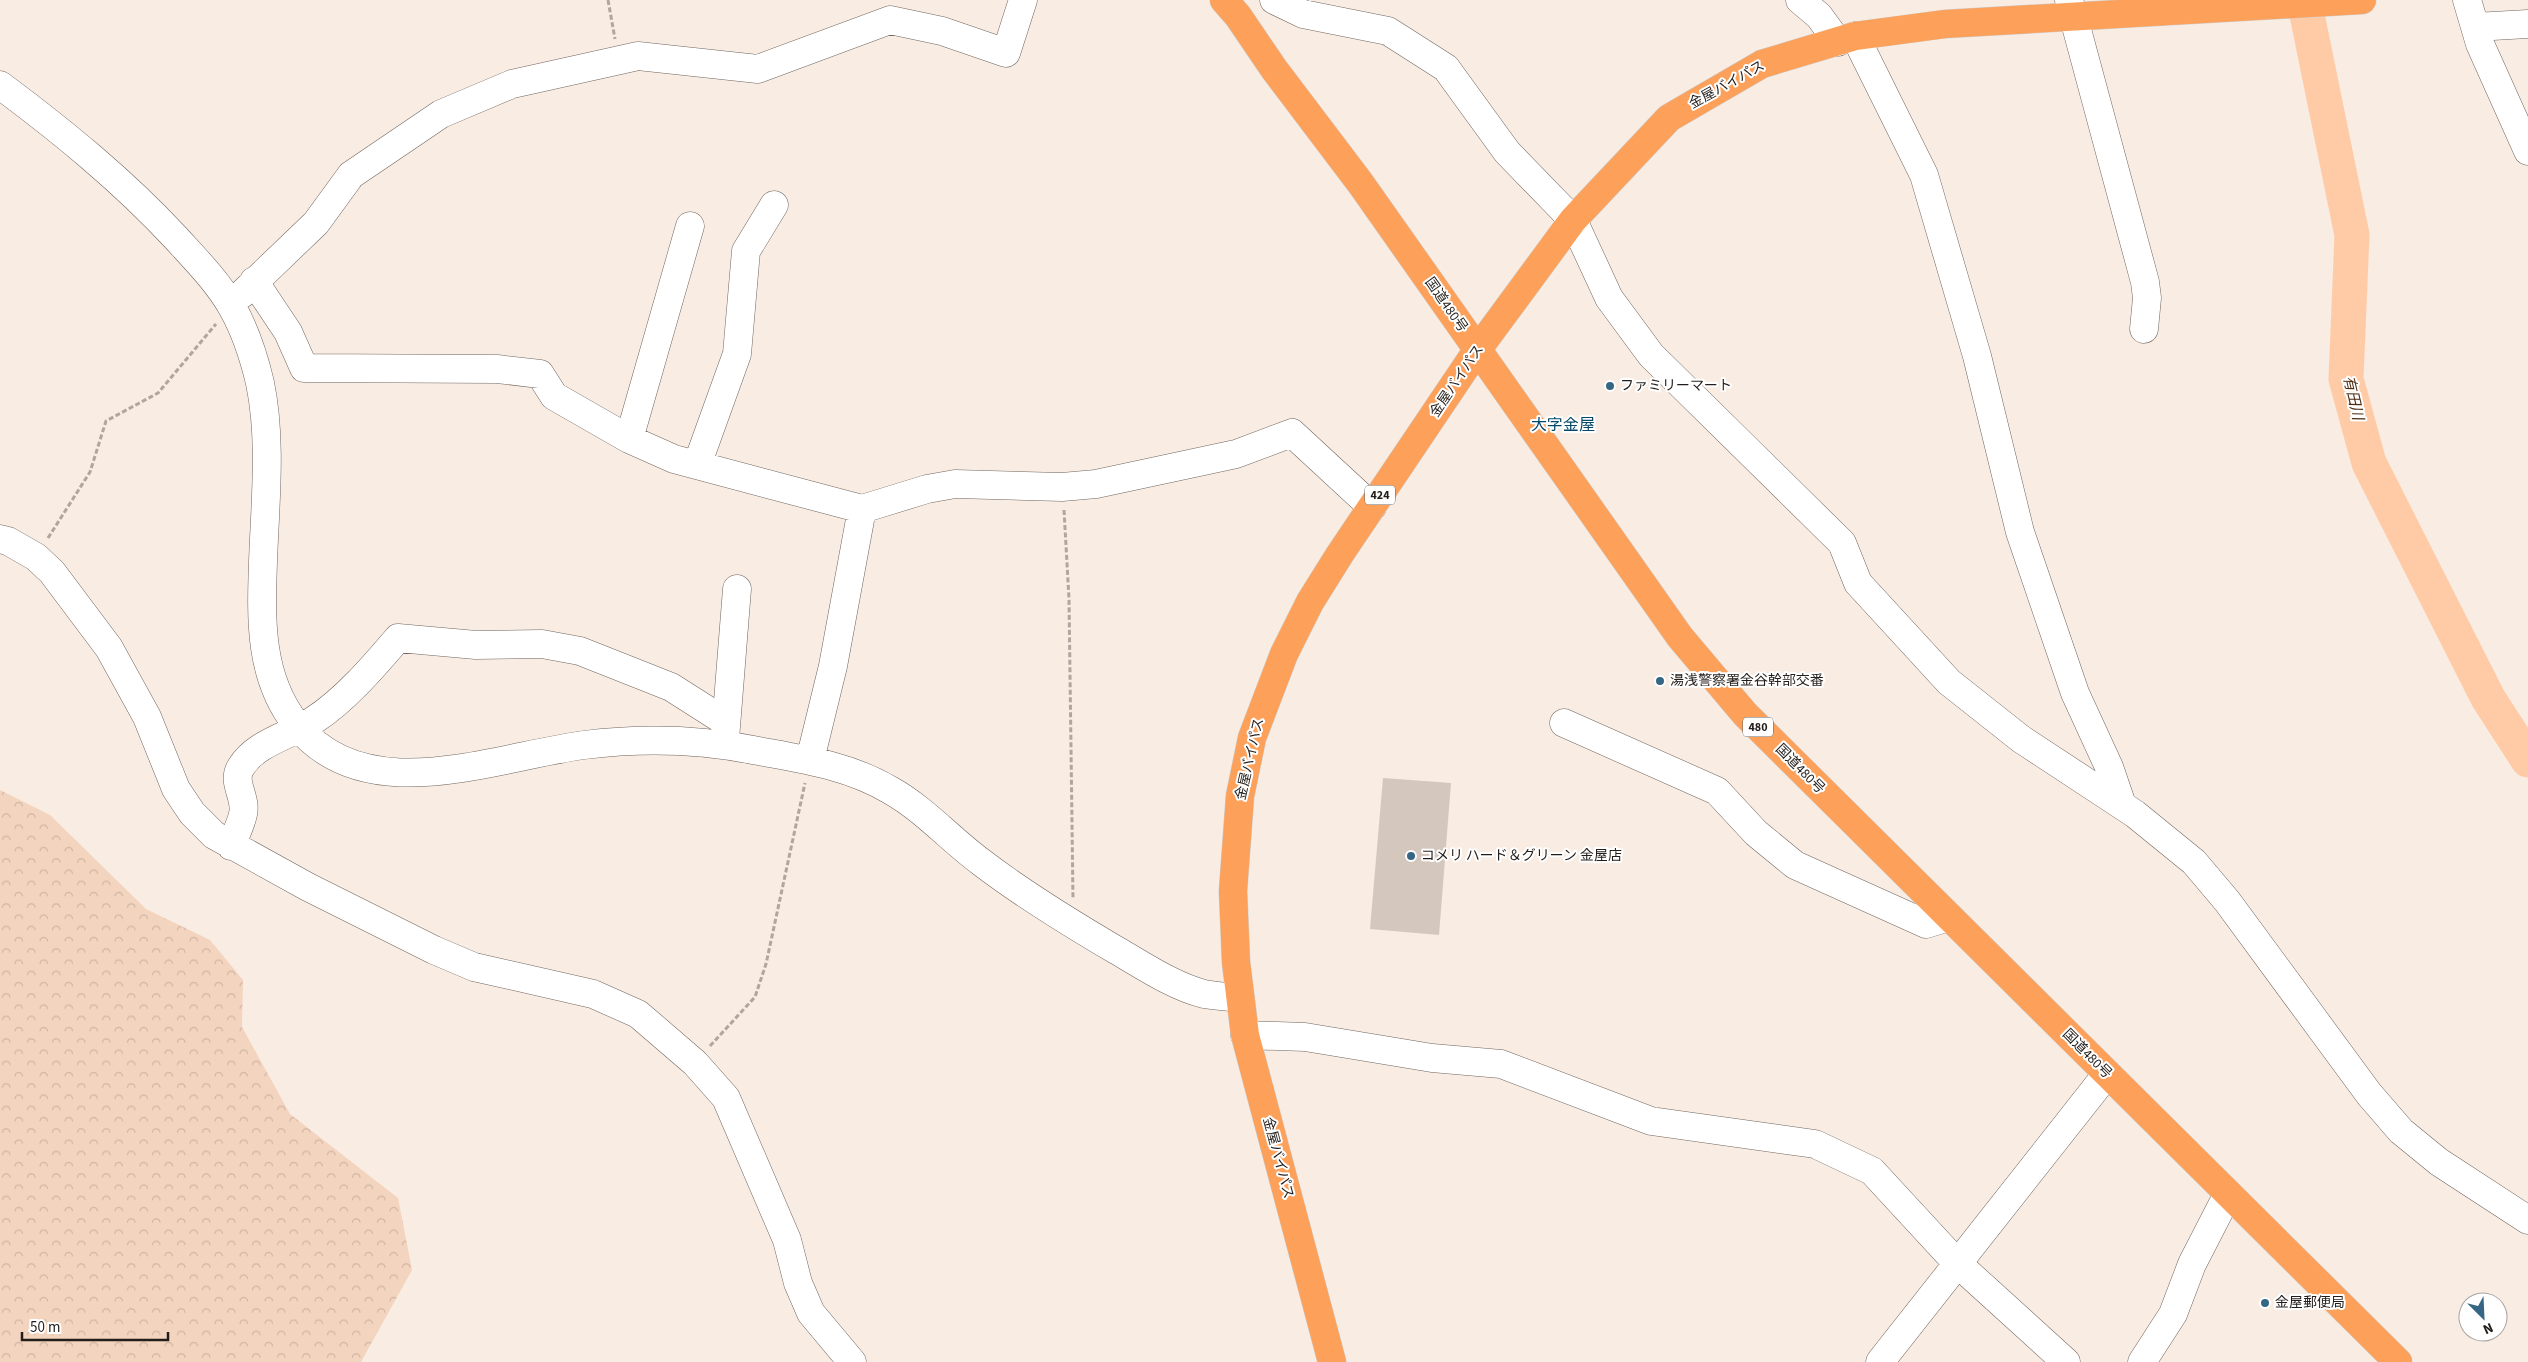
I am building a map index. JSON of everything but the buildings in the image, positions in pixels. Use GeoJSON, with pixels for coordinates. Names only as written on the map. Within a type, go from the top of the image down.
{"type":"FeatureCollection","features":[{"type":"Feature","properties":{"kind":"highway","name":"国道480号"},"geometry":{"type":"LineString","coordinates":[[1224,0],[1238,16],[1274,69],[1361,184],[1680,637],[1745,714],[2398,1362]]}},
{"type":"Feature","properties":{"kind":"highway","name":"金屋バイパス"},"geometry":{"type":"LineString","coordinates":[[1332,1362],[1246,1035],[1240,998],[1236,962],[1234,856],[1240,796],[1252,738],[1284,654],[1310,602],[1478,349],[1573,220],[1669,118],[1762,64],[1846,39],[1945,24],[2075,11],[2362,0]]}},
{"type":"Feature","properties":{"kind":"street"},"geometry":{"type":"LineString","coordinates":[[231,306],[316,223],[351,175],[441,114],[512,84],[638,56],[758,69],[890,20],[942,32],[1006,53],[1023,0]]}},
{"type":"Feature","properties":{"kind":"street"},"geometry":{"type":"LineString","coordinates":[[1274,0],[1304,14],[1388,30],[1446,68],[1507,152],[1573,220],[1609,298],[1651,355],[1842,543],[1858,583],[1948,682],[2021,739],[2122,805],[2194,862],[2228,901],[2363,1087],[2401,1131],[2439,1162],[2528,1220]]}},
{"type":"Feature","properties":{"kind":"street"},"geometry":{"type":"LineString","coordinates":[[1800,0],[1846,39],[1924,175],[1977,356],[2020,532],[2075,694],[2109,767],[2122,805]]}},
{"type":"Feature","properties":{"kind":"street"},"geometry":{"type":"LineString","coordinates":[[2468,0],[2475,27],[2528,151]]}},
{"type":"Feature","properties":{"kind":"street"},"geometry":{"type":"LineString","coordinates":[[2075,11],[2145,282],[2148,298],[2144,329]]}},
{"type":"Feature","properties":{"kind":"street"},"geometry":{"type":"LineString","coordinates":[[2475,27],[2528,24]]}},
{"type":"Feature","properties":{"kind":"street"},"geometry":{"type":"LineString","coordinates":[[0,85],[55,126],[143,204],[198,262],[231,306],[250,349],[263,404],[265,465],[262,595],[265,652],[269,672],[281,702],[299,729],[327,753],[346,762],[367,769],[409,773],[455,769],[538,753],[615,742],[680,741],[725,733]]}},
{"type":"Feature","properties":{"kind":"street"},"geometry":{"type":"LineString","coordinates":[[697,465],[737,354],[746,251],[774,205]]}},
{"type":"Feature","properties":{"kind":"street"},"geometry":{"type":"LineString","coordinates":[[629,439],[690,226]]}},
{"type":"Feature","properties":{"kind":"street"},"geometry":{"type":"LineString","coordinates":[[254,282],[288,332],[304,368],[497,369],[540,374],[554,396],[629,439],[674,459],[862,509],[927,489],[955,484],[1062,488],[1096,484],[1182,464],[1208,461],[1236,454],[1292,433],[1372,507]]}},
{"type":"Feature","properties":{"kind":"street"},"geometry":{"type":"LineString","coordinates":[[810,760],[833,666],[862,509]]}},
{"type":"Feature","properties":{"kind":"street"},"geometry":{"type":"LineString","coordinates":[[0,539],[8,541],[36,557],[52,572],[109,648],[146,717],[176,788],[192,813],[214,835],[231,846],[417,942],[474,967],[593,994],[638,1014],[694,1063],[726,1098],[787,1240],[798,1283],[811,1313],[852,1362]]}},
{"type":"Feature","properties":{"kind":"street"},"geometry":{"type":"LineString","coordinates":[[725,733],[737,589]]}},
{"type":"Feature","properties":{"kind":"street"},"geometry":{"type":"LineString","coordinates":[[231,846],[244,813],[242,794],[236,781],[240,767],[250,756],[315,720],[346,692],[398,638],[476,645],[542,644],[580,650],[671,687],[725,733],[864,776],[910,802],[978,860],[1034,900],[1073,924],[1171,981],[1202,993],[1240,998]]}},
{"type":"Feature","properties":{"kind":"street"},"geometry":{"type":"LineString","coordinates":[[1564,723],[1718,791],[1756,833],[1795,865],[1926,924],[1949,917]]}},
{"type":"Feature","properties":{"kind":"street"},"geometry":{"type":"LineString","coordinates":[[1246,1035],[1305,1037],[1432,1058],[1501,1064],[1650,1121],[1816,1144],[1872,1171],[1957,1263],[2066,1362]]}},
{"type":"Feature","properties":{"kind":"street"},"geometry":{"type":"LineString","coordinates":[[1880,1362],[2107,1074]]}},
{"type":"Feature","properties":{"kind":"street"},"geometry":{"type":"LineString","coordinates":[[2142,1362],[2173,1314],[2192,1264],[2228,1194]]}},
{"type":"Feature","properties":{"kind":"path"},"geometry":{"type":"LineString","coordinates":[[608,0],[620,61]]}},
{"type":"Feature","properties":{"kind":"path"},"geometry":{"type":"LineString","coordinates":[[36,557],[90,472],[106,421],[158,393],[231,306]]}},
{"type":"Feature","properties":{"kind":"path"},"geometry":{"type":"LineString","coordinates":[[1062,488],[1069,599],[1073,924]]}},
{"type":"Feature","properties":{"kind":"path"},"geometry":{"type":"LineString","coordinates":[[694,1063],[755,997],[766,964],[810,760]]}},
{"type":"Feature","properties":{"kind":"green space"},"geometry":{"type":"Polygon","coordinates":[[[0,790],[50,815],[146,909],[210,940],[243,980],[242,1027],[290,1114],[398,1198],[412,1270],[361,1362],[0,1362],[0,790]]]}},
{"type":"Feature","properties":{"kind":"waterway","name":"有田川"},"geometry":{"type":"LineString","coordinates":[[2304,0],[2352,235],[2346,379],[2369,463],[2488,698],[2528,760]]}},
{"type":"Feature","properties":{"kind":"place","name":"ファミリーマート"},"geometry":{"type":"Point","coordinates":[1610,386]}},
{"type":"Feature","properties":{"kind":"place","name":"湯浅警察署金谷幹部交番"},"geometry":{"type":"Point","coordinates":[1660,681]}},
{"type":"Feature","properties":{"kind":"place","name":"コメリ ハード＆グリーン 金屋店"},"geometry":{"type":"Point","coordinates":[1411,856]}},
{"type":"Feature","properties":{"kind":"place","name":"金屋郵便局"},"geometry":{"type":"Point","coordinates":[2265,1303]}},
{"type":"Feature","properties":{"kind":"district","name":"大字金屋"},"geometry":{"type":"Point","coordinates":[1563,425]}}]}
